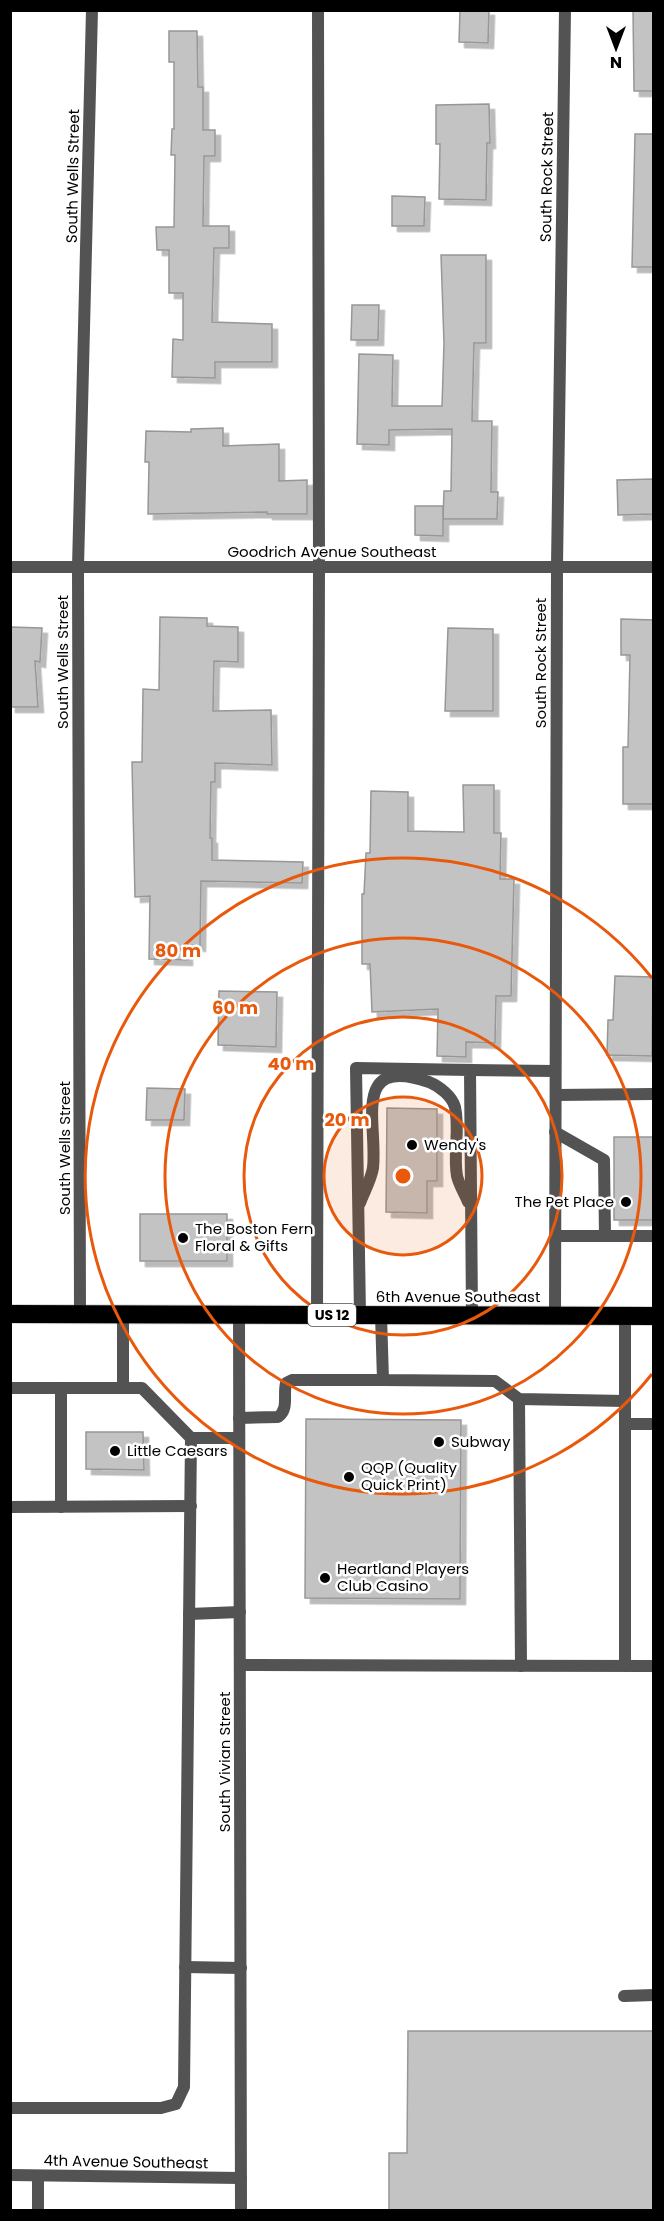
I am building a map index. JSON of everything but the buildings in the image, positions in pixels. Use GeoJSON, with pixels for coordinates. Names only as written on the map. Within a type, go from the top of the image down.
{"type":"FeatureCollection","features":[{"type":"Feature","properties":{"kind":"highway","name":"6th Avenue Southeast"},"geometry":{"type":"LineString","coordinates":[[10,1314],[654,1316]]}},
{"type":"Feature","properties":{"kind":"street","name":"South Wells Street"},"geometry":{"type":"LineString","coordinates":[[80,1314],[78,567],[92,10]]}},
{"type":"Feature","properties":{"kind":"street"},"geometry":{"type":"LineString","coordinates":[[317,1315],[320,567],[318,10]]}},
{"type":"Feature","properties":{"kind":"street","name":"South Rock Street"},"geometry":{"type":"LineString","coordinates":[[555,1315],[557,566],[565,10]]}},
{"type":"Feature","properties":{"kind":"street","name":"Goodrich Avenue Southeast"},"geometry":{"type":"LineString","coordinates":[[10,567],[654,567]]}},
{"type":"Feature","properties":{"kind":"street"},"geometry":{"type":"LineString","coordinates":[[360,1315],[356,1068],[555,1071]]}},
{"type":"Feature","properties":{"kind":"street"},"geometry":{"type":"LineString","coordinates":[[470,1070],[472,1315]]}},
{"type":"Feature","properties":{"kind":"street"},"geometry":{"type":"LineString","coordinates":[[358,1210],[373,1169],[373,1093],[380,1082],[391,1077],[414,1078],[432,1083],[447,1094],[455,1105],[457,1176],[471,1208]]}},
{"type":"Feature","properties":{"kind":"street"},"geometry":{"type":"LineString","coordinates":[[556,1095],[654,1094]]}},
{"type":"Feature","properties":{"kind":"street"},"geometry":{"type":"LineString","coordinates":[[555,1132],[604,1160],[604,1236]]}},
{"type":"Feature","properties":{"kind":"street"},"geometry":{"type":"LineString","coordinates":[[555,1236],[654,1236]]}},
{"type":"Feature","properties":{"kind":"street"},"geometry":{"type":"LineString","coordinates":[[123,1314],[123,1388]]}},
{"type":"Feature","properties":{"kind":"street","name":"South Vivian Street"},"geometry":{"type":"LineString","coordinates":[[239,1314],[241,2211]]}},
{"type":"Feature","properties":{"kind":"street"},"geometry":{"type":"LineString","coordinates":[[381,1315],[382,1380]]}},
{"type":"Feature","properties":{"kind":"street"},"geometry":{"type":"LineString","coordinates":[[625,1316],[625,1666]]}},
{"type":"Feature","properties":{"kind":"street"},"geometry":{"type":"LineString","coordinates":[[239,1418],[278,1417],[285,1409],[286,1383],[292,1380],[495,1381],[519,1399],[625,1401]]}},
{"type":"Feature","properties":{"kind":"street"},"geometry":{"type":"LineString","coordinates":[[10,1388],[142,1388],[191,1438],[184,2087],[176,2103],[160,2108],[10,2108]]}},
{"type":"Feature","properties":{"kind":"street"},"geometry":{"type":"LineString","coordinates":[[61,1388],[61,1506]]}},
{"type":"Feature","properties":{"kind":"street"},"geometry":{"type":"LineString","coordinates":[[519,1399],[521,1666]]}},
{"type":"Feature","properties":{"kind":"street"},"geometry":{"type":"LineString","coordinates":[[625,1424],[654,1424]]}},
{"type":"Feature","properties":{"kind":"street"},"geometry":{"type":"LineString","coordinates":[[191,1438],[239,1438]]}},
{"type":"Feature","properties":{"kind":"street"},"geometry":{"type":"LineString","coordinates":[[10,1507],[191,1506]]}},
{"type":"Feature","properties":{"kind":"street"},"geometry":{"type":"LineString","coordinates":[[189,1614],[240,1612]]}},
{"type":"Feature","properties":{"kind":"street"},"geometry":{"type":"LineString","coordinates":[[240,1665],[654,1666]]}},
{"type":"Feature","properties":{"kind":"street"},"geometry":{"type":"LineString","coordinates":[[185,1967],[241,1968]]}},
{"type":"Feature","properties":{"kind":"street"},"geometry":{"type":"LineString","coordinates":[[624,1996],[654,1995]]}},
{"type":"Feature","properties":{"kind":"street","name":"4th Avenue Southeast"},"geometry":{"type":"LineString","coordinates":[[10,2175],[241,2178]]}},
{"type":"Feature","properties":{"kind":"street"},"geometry":{"type":"LineString","coordinates":[[38,2176],[38,2211]]}},
{"type":"Feature","properties":{"kind":"place","name":"Wendy's"},"geometry":{"type":"Point","coordinates":[412,1145]}},
{"type":"Feature","properties":{"kind":"place","name":"The Pet Place"},"geometry":{"type":"Point","coordinates":[626,1202]}},
{"type":"Feature","properties":{"kind":"place","name":"The Boston Fern Floral & Gifts"},"geometry":{"type":"Point","coordinates":[183,1238]}},
{"type":"Feature","properties":{"kind":"place","name":"Subway"},"geometry":{"type":"Point","coordinates":[439,1442]}},
{"type":"Feature","properties":{"kind":"place","name":"Little Caesars"},"geometry":{"type":"Point","coordinates":[115,1451]}},
{"type":"Feature","properties":{"kind":"place","name":"QQP (Quality Quick Print)"},"geometry":{"type":"Point","coordinates":[349,1477]}},
{"type":"Feature","properties":{"kind":"place","name":"Heartland Players Club Casino"},"geometry":{"type":"Point","coordinates":[325,1578]}}]}
